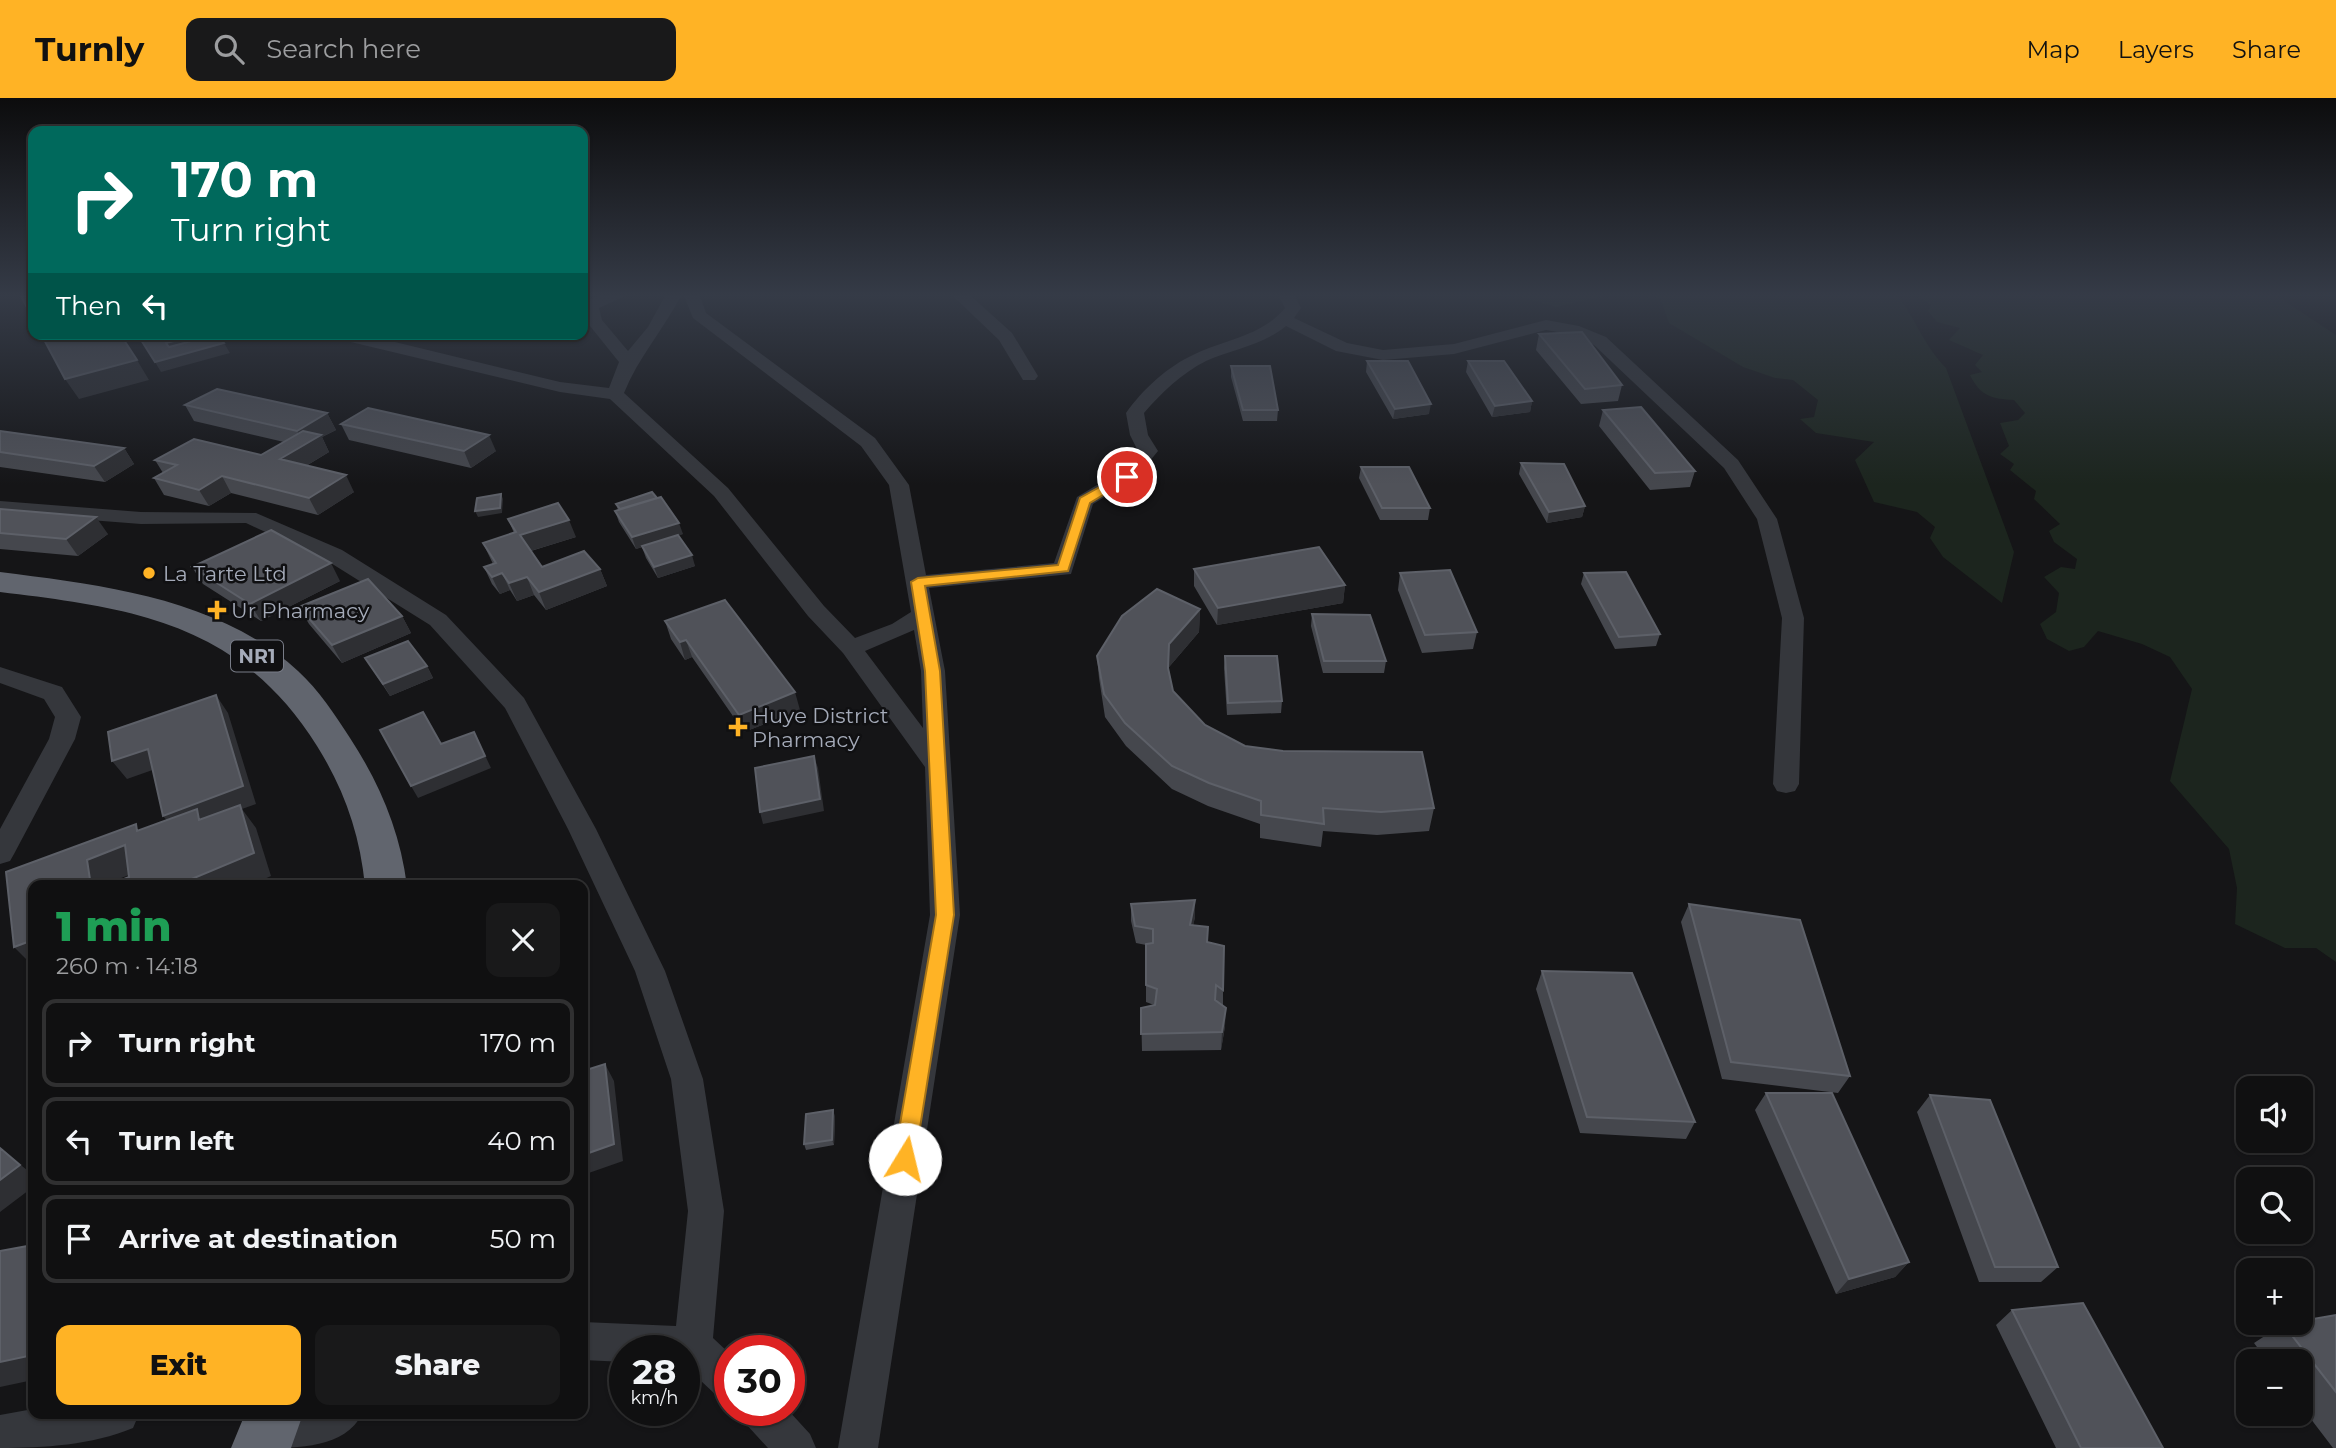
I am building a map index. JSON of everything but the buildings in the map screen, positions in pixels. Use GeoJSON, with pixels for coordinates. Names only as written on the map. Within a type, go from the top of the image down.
{"type":"FeatureCollection","features":[{"type":"Feature","properties":{"kind":"highway","name":"NR1"},"geometry":{"type":"LineString","coordinates":[[0,582],[113,599],[190,621],[249,650],[285,678],[314,712],[344,757],[369,807],[385,863],[386,880]]}},
{"type":"Feature","properties":{"kind":"highway"},"geometry":{"type":"LineString","coordinates":[[261,1448],[272,1419]]}},
{"type":"Feature","properties":{"kind":"street"},"geometry":{"type":"LineString","coordinates":[[444,359],[560,387],[615,394],[721,492],[816,611],[851,648],[938,766]]}},
{"type":"Feature","properties":{"kind":"street"},"geometry":{"type":"LineString","coordinates":[[615,394],[630,359]]}},
{"type":"Feature","properties":{"kind":"street"},"geometry":{"type":"LineString","coordinates":[[750,359],[808,395],[875,451],[899,485],[933,671],[945,915],[858,1448]]}},
{"type":"Feature","properties":{"kind":"street"},"geometry":{"type":"LineString","coordinates":[[1019,359],[1029,376]]}},
{"type":"Feature","properties":{"kind":"street"},"geometry":{"type":"LineString","coordinates":[[918,582],[1063,569],[1084,501],[1127,477],[1142,463],[1148,451],[1139,435],[1135,413],[1153,390],[1189,363],[1199,359]]}},
{"type":"Feature","properties":{"kind":"street"},"geometry":{"type":"LineString","coordinates":[[1620,359],[1731,464],[1767,519],[1793,618],[1786,784]]}},
{"type":"Feature","properties":{"kind":"street"},"geometry":{"type":"LineString","coordinates":[[0,507],[141,518],[249,517],[334,555],[438,620],[515,704],[582,829],[650,971],[687,1079],[706,1211],[694,1335]]}},
{"type":"Feature","properties":{"kind":"street"},"geometry":{"type":"LineString","coordinates":[[851,648],[900,629],[924,614]]}},
{"type":"Feature","properties":{"kind":"street"},"geometry":{"type":"LineString","coordinates":[[0,675],[53,693],[68,717],[62,739],[0,855]]}},
{"type":"Feature","properties":{"kind":"street"},"geometry":{"type":"LineString","coordinates":[[588,1341],[609,1342]]}},
{"type":"Feature","properties":{"kind":"street"},"geometry":{"type":"LineString","coordinates":[[700,1353],[714,1366]]}},
{"type":"Feature","properties":{"kind":"street"},"geometry":{"type":"LineString","coordinates":[[0,1435],[91,1419]]}},
{"type":"Feature","properties":{"kind":"street"},"geometry":{"type":"LineString","coordinates":[[282,1448],[333,1419]]}},
{"type":"Feature","properties":{"kind":"street"},"geometry":{"type":"LineString","coordinates":[[775,1426],[796,1448]]}},
{"type":"Feature","properties":{"kind":"shaded area"},"geometry":{"type":"Polygon","coordinates":[[[1730,359],[1939,359],[1946,368],[2014,552],[2002,603],[1943,557],[1930,538],[1935,527],[1917,512],[1874,502],[1855,460],[1874,442],[1816,433],[1800,419],[1814,417],[1818,400],[1793,380],[1775,378],[1743,367],[1730,359]]]}},
{"type":"Feature","properties":{"kind":"shaded area"},"geometry":{"type":"Polygon","coordinates":[[[1980,359],[2336,359],[2336,962],[2316,948],[2285,948],[2235,924],[2237,888],[2229,849],[2170,781],[2192,689],[2170,657],[2142,644],[2098,631],[2084,647],[2069,651],[2047,639],[2040,624],[2056,612],[2059,593],[2044,577],[2061,567],[2075,569],[2077,559],[2054,542],[2049,531],[2060,524],[2034,499],[2036,491],[2010,470],[2014,464],[2000,454],[2009,446],[2000,423],[2018,420],[2025,413],[2014,400],[1987,395],[1978,388],[1970,375],[1982,372],[1975,365],[1980,359]]]}},
{"type":"Feature","properties":{"kind":"place","name":"La Tarte Ltd"},"geometry":{"type":"Point","coordinates":[149,573]}},
{"type":"Feature","properties":{"kind":"place","name":"Ur Pharmacy"},"geometry":{"type":"Point","coordinates":[217,610]}},
{"type":"Feature","properties":{"kind":"place","name":"Huye District Pharmacy"},"geometry":{"type":"Point","coordinates":[738,727]}},
{"type":"Feature","properties":{"kind":"route"},"geometry":{"type":"LineString","coordinates":[[905,1159],[945,915],[933,671],[918,582],[1063,569],[1084,501],[1127,477]]}}]}
